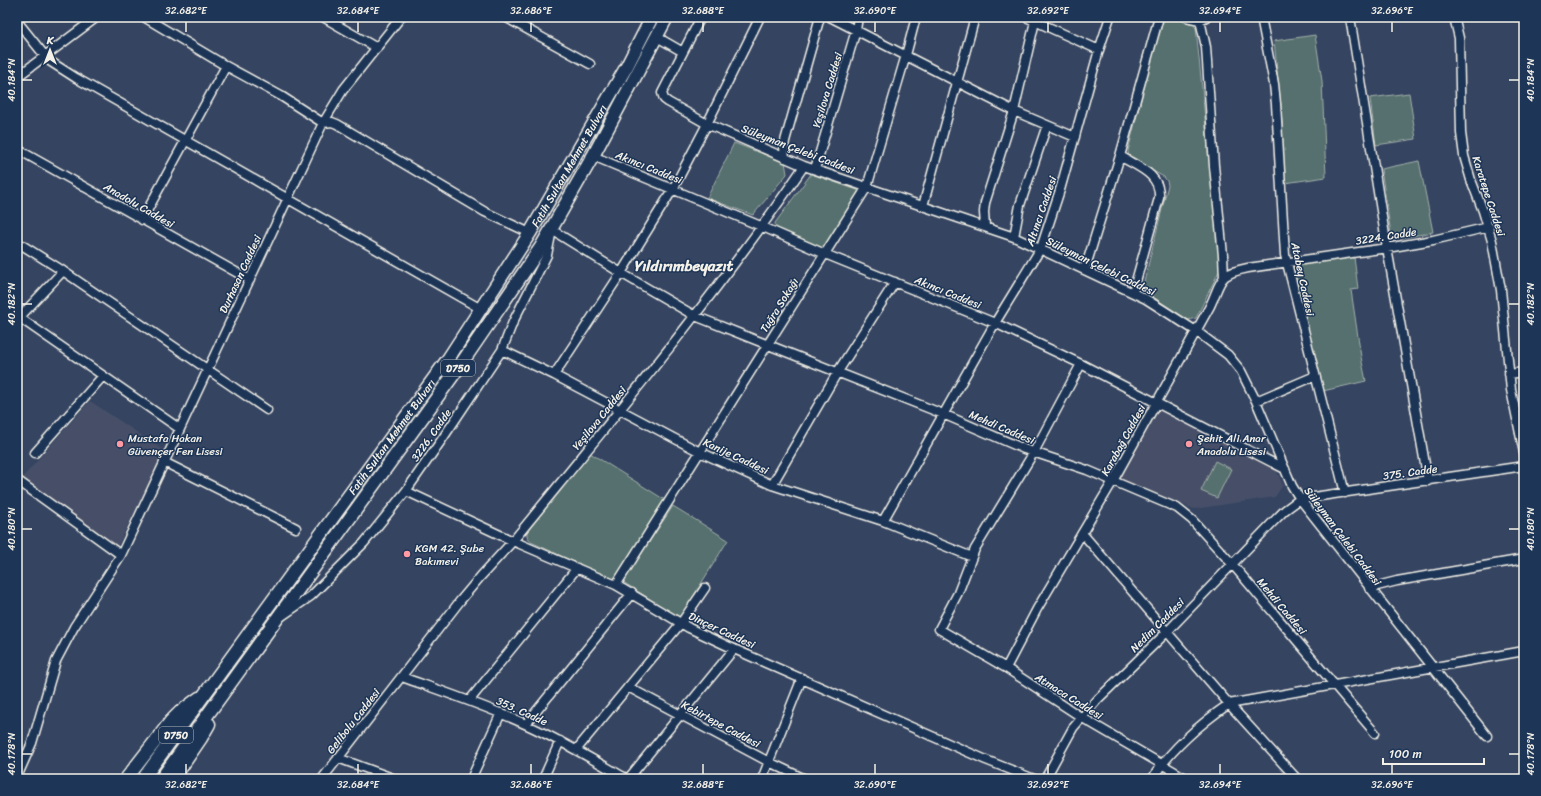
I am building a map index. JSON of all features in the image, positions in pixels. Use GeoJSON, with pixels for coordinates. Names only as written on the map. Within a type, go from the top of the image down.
{"type":"FeatureCollection","features":[{"type":"Feature","properties":{"kind":"highway","name":"Fatih Sultan Mehmet Bulvarı"},"geometry":{"type":"LineString","coordinates":[[143,779],[208,692],[481,309],[530,233],[627,66],[652,17]]}},
{"type":"Feature","properties":{"kind":"highway","name":"Fatih Sultan Mehmet Bulvarı"},"geometry":{"type":"LineString","coordinates":[[161,779],[459,367],[552,230],[668,17]]}},
{"type":"Feature","properties":{"kind":"highway"},"geometry":{"type":"LineString","coordinates":[[126,779],[171,721],[180,712],[208,692]]}},
{"type":"Feature","properties":{"kind":"highway"},"geometry":{"type":"LineString","coordinates":[[173,779],[208,726],[218,701]]}},
{"type":"Feature","properties":{"kind":"street"},"geometry":{"type":"LineString","coordinates":[[17,77],[97,17]]}},
{"type":"Feature","properties":{"kind":"street"},"geometry":{"type":"LineString","coordinates":[[144,17],[226,66],[281,96],[310,116],[323,123],[332,122],[337,124],[485,212],[530,233]]}},
{"type":"Feature","properties":{"kind":"street"},"geometry":{"type":"LineString","coordinates":[[323,17],[377,48]]}},
{"type":"Feature","properties":{"kind":"street","name":"Durhasan Caddesi"},"geometry":{"type":"LineString","coordinates":[[17,777],[32,743],[56,661],[74,627],[121,555],[323,123],[343,90],[401,17]]}},
{"type":"Feature","properties":{"kind":"street"},"geometry":{"type":"LineString","coordinates":[[505,17],[590,64]]}},
{"type":"Feature","properties":{"kind":"street"},"geometry":{"type":"LineString","coordinates":[[657,37],[683,52],[700,17]]}},
{"type":"Feature","properties":{"kind":"street"},"geometry":{"type":"LineString","coordinates":[[554,375],[621,273],[673,189],[760,17]]}},
{"type":"Feature","properties":{"kind":"street"},"geometry":{"type":"LineString","coordinates":[[785,158],[785,141],[820,17]]}},
{"type":"Feature","properties":{"kind":"street"},"geometry":{"type":"LineString","coordinates":[[830,17],[1014,110],[1076,137]]}},
{"type":"Feature","properties":{"kind":"street","name":"Yeşilova Caddesi"},"geometry":{"type":"LineString","coordinates":[[814,169],[856,30],[858,17]]}},
{"type":"Feature","properties":{"kind":"street","name":"Tuğra Sokağı"},"geometry":{"type":"LineString","coordinates":[[616,584],[867,187],[916,17]]}},
{"type":"Feature","properties":{"kind":"street"},"geometry":{"type":"LineString","coordinates":[[922,206],[975,17]]}},
{"type":"Feature","properties":{"kind":"street"},"geometry":{"type":"LineString","coordinates":[[1026,17],[1036,19],[1099,50]]}},
{"type":"Feature","properties":{"kind":"street","name":"Altıncı Caddesi"},"geometry":{"type":"LineString","coordinates":[[883,521],[995,323],[1041,248],[1076,137],[1099,50],[1110,17]]}},
{"type":"Feature","properties":{"kind":"street"},"geometry":{"type":"LineString","coordinates":[[1086,269],[1120,156],[1159,17]]}},
{"type":"Feature","properties":{"kind":"street"},"geometry":{"type":"LineString","coordinates":[[1186,17],[1203,19],[1224,277]]}},
{"type":"Feature","properties":{"kind":"street","name":"Atabey Caddesi"},"geometry":{"type":"LineString","coordinates":[[1261,17],[1274,84],[1286,262],[1345,493]]}},
{"type":"Feature","properties":{"kind":"street"},"geometry":{"type":"LineString","coordinates":[[1350,17],[1428,481]]}},
{"type":"Feature","properties":{"kind":"street","name":"Karatepe Caddesi"},"geometry":{"type":"LineString","coordinates":[[1454,17],[1459,38],[1461,133],[1464,156],[1471,180],[1489,227],[1500,290],[1514,409],[1524,453]]}},
{"type":"Feature","properties":{"kind":"street"},"geometry":{"type":"LineString","coordinates":[[985,226],[985,203],[1014,110],[1036,19]]}},
{"type":"Feature","properties":{"kind":"street"},"geometry":{"type":"LineString","coordinates":[[17,21],[51,62],[76,78],[481,309]]}},
{"type":"Feature","properties":{"kind":"street","name":"Süleyman Çelebi Caddesi"},"geometry":{"type":"LineString","coordinates":[[683,52],[662,94],[664,99],[668,102],[707,124],[804,166],[985,226],[1041,248],[1133,292],[1196,331],[1228,355],[1235,363],[1256,401],[1285,469],[1300,499],[1487,736]]}},
{"type":"Feature","properties":{"kind":"street"},"geometry":{"type":"LineString","coordinates":[[142,220],[226,66]]}},
{"type":"Feature","properties":{"kind":"street"},"geometry":{"type":"LineString","coordinates":[[1014,237],[1020,205],[1047,125]]}},
{"type":"Feature","properties":{"kind":"street","name":"Anadolu Caddesi"},"geometry":{"type":"LineString","coordinates":[[17,149],[250,280]]}},
{"type":"Feature","properties":{"kind":"street","name":"Akıncı Caddesi"},"geometry":{"type":"LineString","coordinates":[[593,156],[824,254],[995,323],[1081,364],[1285,469]]}},
{"type":"Feature","properties":{"kind":"street"},"geometry":{"type":"LineString","coordinates":[[1120,156],[1154,178],[1160,191],[1133,292]]}},
{"type":"Feature","properties":{"kind":"street","name":"Yeşilova Caddesi"},"geometry":{"type":"LineString","coordinates":[[402,676],[467,593],[513,541],[695,316],[763,227],[804,166]]}},
{"type":"Feature","properties":{"kind":"street","name":"3224. Cadde"},"geometry":{"type":"LineString","coordinates":[[1286,262],[1388,248],[1433,240],[1489,227]]}},
{"type":"Feature","properties":{"kind":"street","name":"Mehdi Caddesi"},"geometry":{"type":"LineString","coordinates":[[552,230],[621,273],[695,316],[943,414],[1034,452],[1087,470],[1177,508],[1192,520],[1234,564],[1375,734]]}},
{"type":"Feature","properties":{"kind":"street","name":"3226. Cadde"},"geometry":{"type":"LineString","coordinates":[[278,618],[310,596],[331,577],[368,538],[406,491],[502,350],[513,322],[546,260],[550,247],[552,230]]}},
{"type":"Feature","properties":{"kind":"street"},"geometry":{"type":"LineString","coordinates":[[17,242],[63,271],[267,410]]}},
{"type":"Feature","properties":{"kind":"street"},"geometry":{"type":"LineString","coordinates":[[1224,277],[1232,271],[1286,262]]}},
{"type":"Feature","properties":{"kind":"street"},"geometry":{"type":"LineString","coordinates":[[63,271],[18,319],[180,429]]}},
{"type":"Feature","properties":{"kind":"street","name":"Karabağ Caddesi"},"geometry":{"type":"LineString","coordinates":[[1006,668],[1037,609],[1113,481],[1196,331],[1224,277]]}},
{"type":"Feature","properties":{"kind":"street"},"geometry":{"type":"LineString","coordinates":[[772,485],[837,373],[895,282]]}},
{"type":"Feature","properties":{"kind":"street","name":"Kanije Caddesi"},"geometry":{"type":"LineString","coordinates":[[502,350],[554,375],[700,452],[772,485],[883,521],[956,549],[972,557]]}},
{"type":"Feature","properties":{"kind":"street"},"geometry":{"type":"LineString","coordinates":[[972,557],[1034,452],[1081,364]]}},
{"type":"Feature","properties":{"kind":"street"},"geometry":{"type":"LineString","coordinates":[[1509,374],[1524,372]]}},
{"type":"Feature","properties":{"kind":"street"},"geometry":{"type":"LineString","coordinates":[[35,453],[103,376]]}},
{"type":"Feature","properties":{"kind":"street"},"geometry":{"type":"LineString","coordinates":[[1256,401],[1315,376]]}},
{"type":"Feature","properties":{"kind":"street"},"geometry":{"type":"LineString","coordinates":[[164,462],[296,528]]}},
{"type":"Feature","properties":{"kind":"street","name":"375. Cadde"},"geometry":{"type":"LineString","coordinates":[[1300,499],[1524,466]]}},
{"type":"Feature","properties":{"kind":"street"},"geometry":{"type":"LineString","coordinates":[[17,480],[121,555]]}},
{"type":"Feature","properties":{"kind":"street","name":"Dinçer Caddesi"},"geometry":{"type":"LineString","coordinates":[[406,491],[513,541],[616,584],[681,623],[734,649],[986,760],[1034,779]]}},
{"type":"Feature","properties":{"kind":"street","name":"Nedim Caddesi"},"geometry":{"type":"LineString","coordinates":[[1045,779],[1065,742],[1081,717],[1234,564],[1277,518],[1300,499]]}},
{"type":"Feature","properties":{"kind":"street"},"geometry":{"type":"LineString","coordinates":[[1082,533],[1229,704],[1297,779]]}},
{"type":"Feature","properties":{"kind":"street","name":"Atmaca Caddesi"},"geometry":{"type":"LineString","coordinates":[[972,557],[963,581],[939,629],[1006,668],[1081,717],[1187,779]]}},
{"type":"Feature","properties":{"kind":"street"},"geometry":{"type":"LineString","coordinates":[[1369,588],[1397,581],[1524,559]]}},
{"type":"Feature","properties":{"kind":"street"},"geometry":{"type":"LineString","coordinates":[[469,701],[577,568]]}},
{"type":"Feature","properties":{"kind":"street"},"geometry":{"type":"LineString","coordinates":[[577,749],[681,623],[705,588]]}},
{"type":"Feature","properties":{"kind":"street"},"geometry":{"type":"LineString","coordinates":[[526,724],[632,593]]}},
{"type":"Feature","properties":{"kind":"street"},"geometry":{"type":"LineString","coordinates":[[627,779],[734,649]]}},
{"type":"Feature","properties":{"kind":"street"},"geometry":{"type":"LineString","coordinates":[[1152,779],[1161,764],[1173,751],[1210,718],[1229,704],[1524,651]]}},
{"type":"Feature","properties":{"kind":"street","name":"353. Cadde"},"geometry":{"type":"LineString","coordinates":[[402,676],[526,724],[577,749],[627,779]]}},
{"type":"Feature","properties":{"kind":"street","name":"Gelibolu Caddesi"},"geometry":{"type":"LineString","coordinates":[[322,779],[402,676]]}},
{"type":"Feature","properties":{"kind":"street"},"geometry":{"type":"LineString","coordinates":[[762,779],[802,678]]}},
{"type":"Feature","properties":{"kind":"street","name":"Kebirtepe Caddesi"},"geometry":{"type":"LineString","coordinates":[[628,687],[769,762],[805,779]]}},
{"type":"Feature","properties":{"kind":"street"},"geometry":{"type":"LineString","coordinates":[[471,779],[501,714]]}},
{"type":"Feature","properties":{"kind":"street"},"geometry":{"type":"LineString","coordinates":[[543,779],[560,741]]}},
{"type":"Feature","properties":{"kind":"street"},"geometry":{"type":"LineString","coordinates":[[338,758],[395,779]]}},
{"type":"Feature","properties":{"kind":"shaded area"},"geometry":{"type":"Polygon","coordinates":[[[90,401],[165,451],[116,549],[22,478],[90,401]]]}},
{"type":"Feature","properties":{"kind":"shaded area"},"geometry":{"type":"Polygon","coordinates":[[[1157,409],[1275,468],[1283,485],[1275,497],[1194,509],[1117,478],[1157,409]]]}},
{"type":"Feature","properties":{"kind":"green space"},"geometry":{"type":"Polygon","coordinates":[[[1164,17],[1177,18],[1186,21],[1196,28],[1220,269],[1196,318],[1188,320],[1147,293],[1143,286],[1168,185],[1164,177],[1129,158],[1128,151],[1151,60],[1164,17]]]}},
{"type":"Feature","properties":{"kind":"green space"},"geometry":{"type":"Polygon","coordinates":[[[1315,35],[1322,81],[1326,177],[1285,183],[1281,106],[1274,41],[1315,35]]]}},
{"type":"Feature","properties":{"kind":"green space"},"geometry":{"type":"Polygon","coordinates":[[[1409,93],[1416,139],[1376,145],[1370,98],[1409,93]]]}},
{"type":"Feature","properties":{"kind":"green space"},"geometry":{"type":"Polygon","coordinates":[[[734,143],[785,162],[787,174],[753,215],[707,198],[734,143]]]}},
{"type":"Feature","properties":{"kind":"green space"},"geometry":{"type":"Polygon","coordinates":[[[1419,161],[1433,232],[1392,240],[1381,169],[1419,161]]]}},
{"type":"Feature","properties":{"kind":"green space"},"geometry":{"type":"Polygon","coordinates":[[[811,174],[860,191],[823,249],[776,228],[775,223],[811,174]]]}},
{"type":"Feature","properties":{"kind":"green space"},"geometry":{"type":"Polygon","coordinates":[[[1354,257],[1358,289],[1351,290],[1366,381],[1323,391],[1293,266],[1354,257]]]}},
{"type":"Feature","properties":{"kind":"green space"},"geometry":{"type":"Polygon","coordinates":[[[590,453],[665,500],[614,580],[531,542],[527,536],[527,532],[590,453]]]}},
{"type":"Feature","properties":{"kind":"green space"},"geometry":{"type":"Polygon","coordinates":[[[1215,461],[1231,469],[1217,498],[1201,491],[1215,461]]]}},
{"type":"Feature","properties":{"kind":"green space"},"geometry":{"type":"Polygon","coordinates":[[[673,506],[728,540],[680,618],[623,582],[673,506]]]}},
{"type":"Feature","properties":{"kind":"place","name":"Mustafa Hakan Güvençer Fen Lisesi"},"geometry":{"type":"Point","coordinates":[120,444]}},
{"type":"Feature","properties":{"kind":"place","name":"Şehit Ali Anar Anadolu Lisesi"},"geometry":{"type":"Point","coordinates":[1189,444]}},
{"type":"Feature","properties":{"kind":"place","name":"KGM 42. Şube Bakımevi"},"geometry":{"type":"Point","coordinates":[407,554]}},
{"type":"Feature","properties":{"kind":"district","name":"Yıldırımbeyazıt"},"geometry":{"type":"Point","coordinates":[684,266]}}]}
